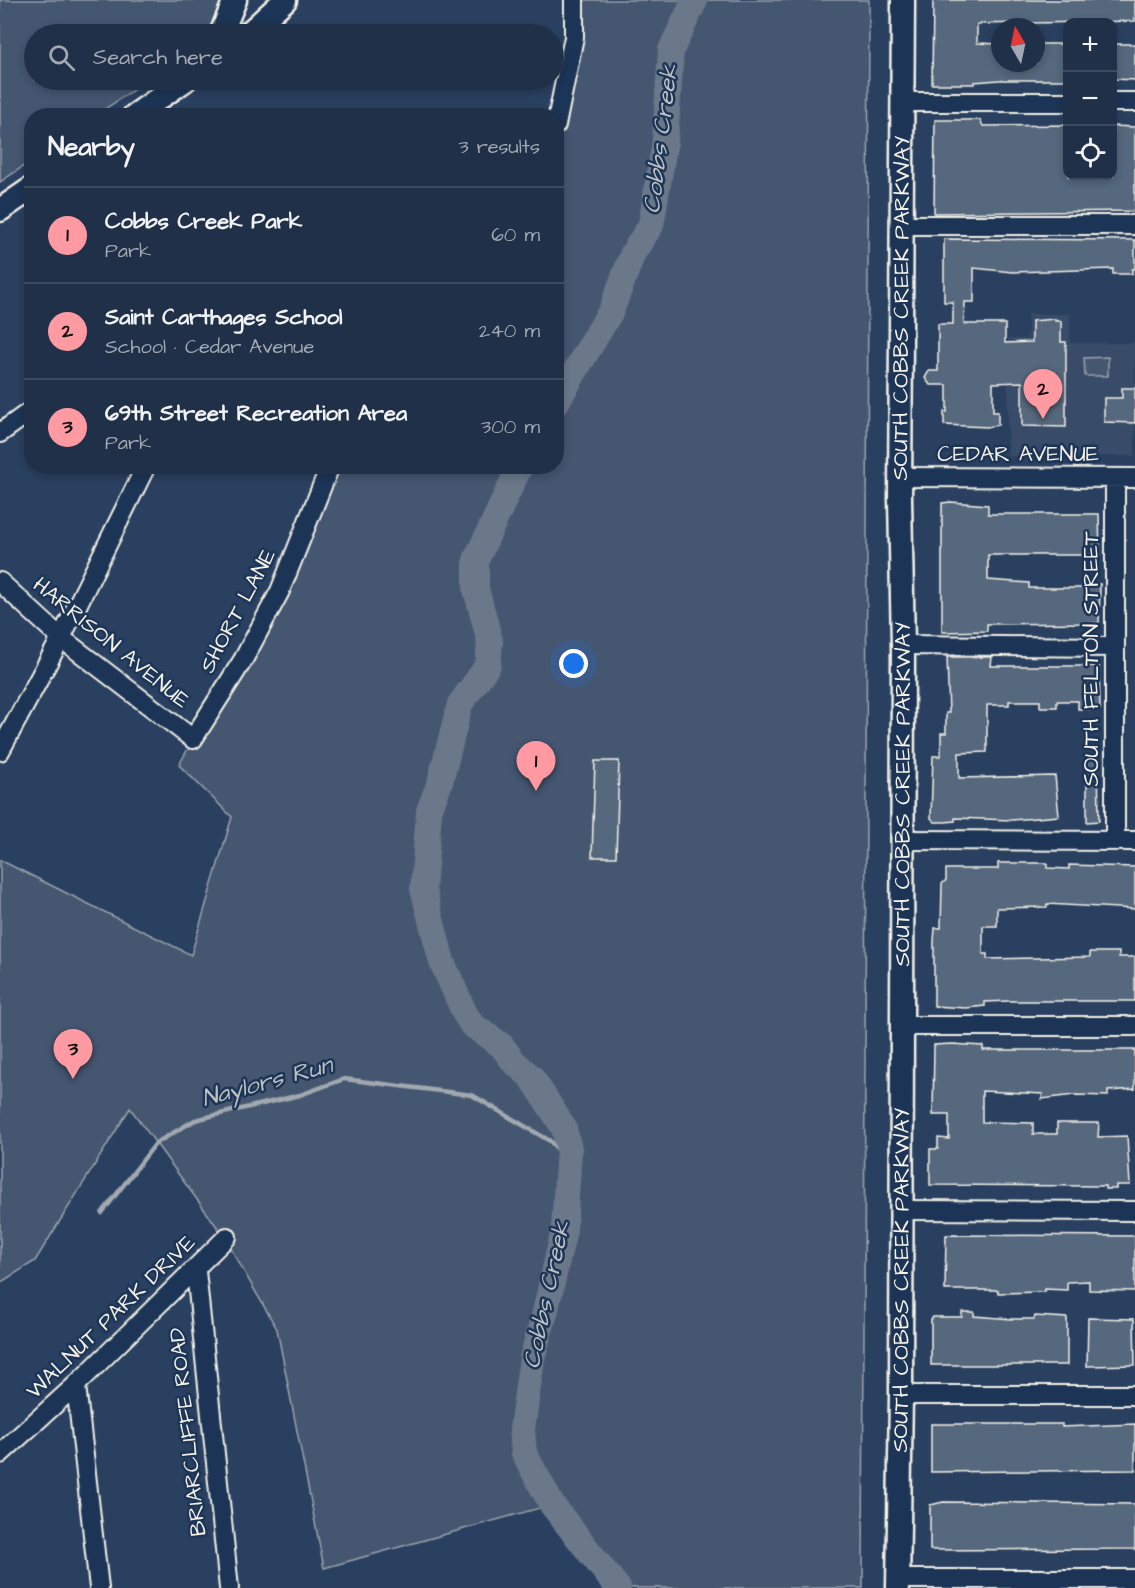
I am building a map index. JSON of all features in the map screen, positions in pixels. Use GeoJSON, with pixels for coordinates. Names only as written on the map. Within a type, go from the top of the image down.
{"type":"FeatureCollection","features":[{"type":"Feature","properties":{"kind":"main road"},"geometry":{"type":"LineString","coordinates":[[225,24],[235,0]]}},
{"type":"Feature","properties":{"kind":"main road"},"geometry":{"type":"LineString","coordinates":[[257,24],[275,3],[302,0]]}},
{"type":"Feature","properties":{"kind":"main road","name":"SOUTH COBBS CREEK PARKWAY"},"geometry":{"type":"LineString","coordinates":[[898,1584],[901,1395],[903,645],[900,477],[903,0]]}},
{"type":"Feature","properties":{"kind":"main road"},"geometry":{"type":"LineString","coordinates":[[145,108],[171,90]]}},
{"type":"Feature","properties":{"kind":"main road"},"geometry":{"type":"LineString","coordinates":[[0,210],[24,194]]}},
{"type":"Feature","properties":{"kind":"street"},"geometry":{"type":"LineString","coordinates":[[564,86],[574,37],[574,0]]}},
{"type":"Feature","properties":{"kind":"street"},"geometry":{"type":"LineString","coordinates":[[559,108],[563,90]]}},
{"type":"Feature","properties":{"kind":"street"},"geometry":{"type":"LineString","coordinates":[[903,102],[1063,102]]}},
{"type":"Feature","properties":{"kind":"street"},"geometry":{"type":"LineString","coordinates":[[1117,102],[1135,102]]}},
{"type":"Feature","properties":{"kind":"street"},"geometry":{"type":"LineString","coordinates":[[902,225],[1135,225]]}},
{"type":"Feature","properties":{"kind":"street"},"geometry":{"type":"LineString","coordinates":[[0,433],[24,416]]}},
{"type":"Feature","properties":{"kind":"street"},"geometry":{"type":"LineString","coordinates":[[0,751],[61,638],[142,474]]}},
{"type":"Feature","properties":{"kind":"street","name":"SHORT LANE"},"geometry":{"type":"LineString","coordinates":[[193,740],[243,660],[280,591],[327,474]]}},
{"type":"Feature","properties":{"kind":"street","name":"CEDAR AVENUE"},"geometry":{"type":"LineString","coordinates":[[900,477],[1135,478]]}},
{"type":"Feature","properties":{"kind":"street","name":"SOUTH FELTON STREET"},"geometry":{"type":"LineString","coordinates":[[1115,478],[1115,841]]}},
{"type":"Feature","properties":{"kind":"street","name":"HARRISON AVENUE"},"geometry":{"type":"LineString","coordinates":[[0,582],[61,638],[193,740]]}},
{"type":"Feature","properties":{"kind":"street"},"geometry":{"type":"LineString","coordinates":[[903,645],[1114,647]]}},
{"type":"Feature","properties":{"kind":"street"},"geometry":{"type":"LineString","coordinates":[[902,840],[1135,841]]}},
{"type":"Feature","properties":{"kind":"street"},"geometry":{"type":"LineString","coordinates":[[902,1026],[1135,1026]]}},
{"type":"Feature","properties":{"kind":"street"},"geometry":{"type":"LineString","coordinates":[[901,1210],[1135,1211]]}},
{"type":"Feature","properties":{"kind":"street","name":"WALNUT PARK DRIVE"},"geometry":{"type":"LineString","coordinates":[[0,1454],[196,1271],[227,1237]]}},
{"type":"Feature","properties":{"kind":"street","name":"BRIARCLIFFE ROAD"},"geometry":{"type":"LineString","coordinates":[[196,1271],[229,1588]]}},
{"type":"Feature","properties":{"kind":"street"},"geometry":{"type":"LineString","coordinates":[[76,1385],[99,1588]]}},
{"type":"Feature","properties":{"kind":"street"},"geometry":{"type":"LineString","coordinates":[[901,1395],[1135,1395]]}},
{"type":"Feature","properties":{"kind":"street"},"geometry":{"type":"LineString","coordinates":[[898,1584],[1135,1580]]}},
{"type":"Feature","properties":{"kind":"shaded area"},"geometry":{"type":"Polygon","coordinates":[[[0,0],[224,0],[223,9],[215,24],[24,24],[24,90],[133,90],[106,108],[24,108],[24,166],[0,182],[0,0]]]}},
{"type":"Feature","properties":{"kind":"shaded area"},"geometry":{"type":"Polygon","coordinates":[[[571,0],[869,0],[863,1588],[609,1588],[562,1537],[543,1507],[324,1568],[277,1329],[223,1235],[130,1108],[35,1261],[0,1283],[0,860],[191,955],[232,817],[179,765],[297,551],[330,474],[564,474],[564,108],[557,108],[559,90],[564,90],[564,54],[571,0]]]}},
{"type":"Feature","properties":{"kind":"shaded area"},"geometry":{"type":"Polygon","coordinates":[[[1028,314],[1070,314],[1070,343],[1135,343],[1135,456],[1008,456],[1008,339],[1028,339],[1028,314]]]}},
{"type":"Feature","properties":{"kind":"shaded area"},"geometry":{"type":"Polygon","coordinates":[[[1108,357],[1108,376],[1085,376],[1084,358],[1108,357]]]}},
{"type":"Feature","properties":{"kind":"building"},"geometry":{"type":"Polygon","coordinates":[[[933,0],[1135,0],[1135,21],[1117,21],[1117,18],[1063,18],[1063,22],[1045,23],[1045,18],[991,18],[991,24],[977,24],[977,43],[991,44],[991,72],[1045,72],[1045,44],[1063,44],[1063,80],[999,80],[974,82],[974,84],[932,84],[933,0]]]}},
{"type":"Feature","properties":{"kind":"building"},"geometry":{"type":"Polygon","coordinates":[[[1117,44],[1135,44],[1135,80],[1117,79],[1117,44]]]}},
{"type":"Feature","properties":{"kind":"building"},"geometry":{"type":"Polygon","coordinates":[[[935,120],[980,120],[983,126],[1063,125],[1063,180],[1117,180],[1117,126],[1135,127],[1135,211],[934,213],[935,120]]]}},
{"type":"Feature","properties":{"kind":"building"},"geometry":{"type":"Polygon","coordinates":[[[944,239],[1135,240],[1135,269],[1132,269],[1132,274],[1113,274],[1113,269],[1012,272],[974,268],[974,302],[965,302],[964,324],[1005,324],[1005,343],[1032,342],[1032,321],[1055,319],[1055,321],[1061,321],[1061,342],[1066,342],[1066,427],[1022,426],[1022,382],[993,383],[993,412],[998,412],[998,425],[988,427],[944,425],[944,412],[947,412],[947,385],[930,385],[925,378],[929,371],[938,371],[938,324],[953,324],[953,302],[944,302],[944,239]]]}},
{"type":"Feature","properties":{"kind":"building"},"geometry":{"type":"Polygon","coordinates":[[[1122,388],[1135,388],[1135,423],[1104,422],[1104,398],[1122,398],[1122,388]]]}},
{"type":"Feature","properties":{"kind":"building"},"geometry":{"type":"Polygon","coordinates":[[[942,503],[988,505],[988,514],[1099,514],[1100,555],[988,555],[988,580],[1029,583],[1029,588],[1088,588],[1088,584],[1100,584],[1099,623],[987,624],[987,631],[942,632],[942,503]]]}},
{"type":"Feature","properties":{"kind":"building"},"geometry":{"type":"Polygon","coordinates":[[[947,657],[992,657],[991,666],[1099,666],[1100,709],[1078,709],[1078,701],[1057,701],[1057,707],[1040,707],[1040,701],[1009,701],[1009,705],[987,705],[987,752],[959,753],[959,778],[1055,776],[1059,816],[1012,820],[955,818],[955,821],[945,822],[935,822],[931,818],[933,756],[941,756],[941,733],[946,733],[946,713],[949,713],[947,657]]]}},
{"type":"Feature","properties":{"kind":"building"},"geometry":{"type":"Polygon","coordinates":[[[1087,758],[1098,758],[1099,821],[1087,822],[1087,758]]]}},
{"type":"Feature","properties":{"kind":"building"},"geometry":{"type":"Polygon","coordinates":[[[595,761],[619,761],[616,857],[592,857],[595,761]]]}},
{"type":"Feature","properties":{"kind":"building"},"geometry":{"type":"Polygon","coordinates":[[[998,863],[1047,863],[1047,868],[1069,869],[1069,865],[1135,867],[1135,909],[1047,904],[1047,907],[997,908],[997,926],[983,926],[983,954],[987,954],[987,959],[1090,957],[1090,952],[1119,952],[1119,957],[1135,957],[1135,1001],[1009,1001],[985,1002],[985,1006],[966,1008],[934,1006],[935,928],[941,928],[942,884],[946,880],[946,869],[998,869],[998,863]]]}},
{"type":"Feature","properties":{"kind":"building"},"geometry":{"type":"Polygon","coordinates":[[[934,1045],[983,1046],[983,1050],[1135,1050],[1135,1089],[1108,1091],[1108,1096],[1074,1095],[1042,1099],[1043,1094],[982,1091],[982,1122],[1033,1123],[1033,1134],[1057,1134],[1057,1123],[1099,1123],[1098,1137],[1127,1136],[1130,1185],[1116,1185],[1116,1189],[1105,1189],[1105,1186],[930,1185],[930,1149],[938,1149],[938,1138],[949,1139],[949,1115],[933,1115],[934,1045]]]}},
{"type":"Feature","properties":{"kind":"building"},"geometry":{"type":"Polygon","coordinates":[[[946,1235],[1135,1236],[1135,1291],[1089,1290],[1089,1281],[1067,1282],[1067,1290],[1044,1289],[1044,1292],[998,1293],[998,1290],[945,1290],[946,1235]]]}},
{"type":"Feature","properties":{"kind":"building"},"geometry":{"type":"Polygon","coordinates":[[[962,1312],[974,1312],[974,1316],[1012,1319],[1034,1319],[1035,1316],[1067,1318],[1067,1365],[931,1365],[931,1320],[933,1317],[962,1317],[962,1312]]]}},
{"type":"Feature","properties":{"kind":"building"},"geometry":{"type":"Polygon","coordinates":[[[1088,1318],[1134,1319],[1135,1365],[1087,1366],[1088,1318]]]}},
{"type":"Feature","properties":{"kind":"building"},"geometry":{"type":"Polygon","coordinates":[[[931,1424],[1062,1424],[1062,1427],[1135,1424],[1135,1470],[931,1472],[931,1424]]]}},
{"type":"Feature","properties":{"kind":"building"},"geometry":{"type":"Polygon","coordinates":[[[943,1502],[1135,1504],[1135,1549],[930,1550],[930,1505],[943,1502]]]}},
{"type":"Feature","properties":{"kind":"waterway","name":"Cobbs Creek"},"geometry":{"type":"LineString","coordinates":[[564,390],[611,311],[633,253],[651,225],[665,141],[671,50],[695,0]]}},
{"type":"Feature","properties":{"kind":"waterway","name":"Cobbs Creek"},"geometry":{"type":"LineString","coordinates":[[516,474],[476,560],[476,589],[490,641],[488,665],[460,704],[440,782],[429,811],[423,889],[442,962],[465,1014],[472,1025],[501,1045],[514,1062],[532,1078],[564,1128],[569,1149],[564,1230],[532,1358],[522,1430],[524,1453],[552,1505],[618,1588]]}},
{"type":"Feature","properties":{"kind":"waterway","name":"Naylors Run"},"geometry":{"type":"LineString","coordinates":[[102,1213],[156,1143],[195,1120],[300,1095],[344,1079],[472,1095],[550,1141],[568,1160]]}},
{"type":"Feature","properties":{"kind":"place","name":"Saint Carthages School"},"geometry":{"type":"Point","coordinates":[1043,419]}},
{"type":"Feature","properties":{"kind":"place","name":"Cobbs Creek Park"},"geometry":{"type":"Point","coordinates":[536,791]}},
{"type":"Feature","properties":{"kind":"place","name":"69th Street Recreation Area"},"geometry":{"type":"Point","coordinates":[73,1079]}}]}
